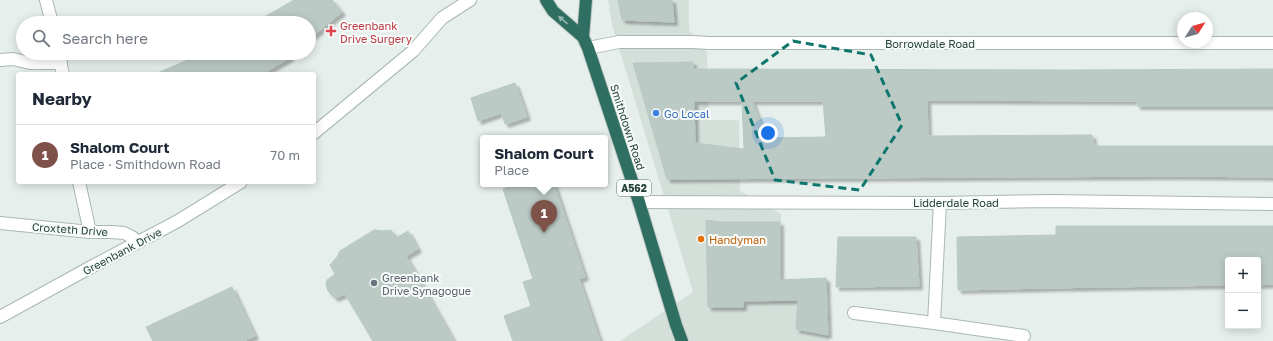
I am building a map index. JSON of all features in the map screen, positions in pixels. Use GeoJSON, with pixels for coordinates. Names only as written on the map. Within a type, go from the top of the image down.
{"type":"FeatureCollection","features":[{"type":"Feature","properties":{"kind":"highway","name":"Smithdown Road"},"geometry":{"type":"LineString","coordinates":[[546,0],[553,12],[583,37],[588,48],[639,202],[682,341]]}},
{"type":"Feature","properties":{"kind":"highway","name":"Smithdown Road"},"geometry":{"type":"LineString","coordinates":[[583,37],[586,0]]}},
{"type":"Feature","properties":{"kind":"street"},"geometry":{"type":"LineString","coordinates":[[46,0],[50,16]]}},
{"type":"Feature","properties":{"kind":"street"},"geometry":{"type":"LineString","coordinates":[[316,131],[413,51],[442,18],[453,0]]}},
{"type":"Feature","properties":{"kind":"street"},"geometry":{"type":"LineString","coordinates":[[442,18],[470,0]]}},
{"type":"Feature","properties":{"kind":"street","name":"Borrowdale Road"},"geometry":{"type":"LineString","coordinates":[[588,48],[619,42],[1064,44],[1273,43]]}},
{"type":"Feature","properties":{"kind":"street"},"geometry":{"type":"LineString","coordinates":[[0,60],[16,60]]}},
{"type":"Feature","properties":{"kind":"street"},"geometry":{"type":"LineString","coordinates":[[17,60],[30,63],[61,63]]}},
{"type":"Feature","properties":{"kind":"street"},"geometry":{"type":"LineString","coordinates":[[79,184],[90,232]]}},
{"type":"Feature","properties":{"kind":"street","name":"Greenbank Drive"},"geometry":{"type":"LineString","coordinates":[[0,317],[178,221],[239,184]]}},
{"type":"Feature","properties":{"kind":"street","name":"Lidderdale Road"},"geometry":{"type":"LineString","coordinates":[[639,202],[940,203],[1050,201],[1273,204]]}},
{"type":"Feature","properties":{"kind":"street"},"geometry":{"type":"LineString","coordinates":[[934,323],[940,203]]}},
{"type":"Feature","properties":{"kind":"street","name":"Croxteth Drive"},"geometry":{"type":"LineString","coordinates":[[0,223],[90,232],[124,233],[138,242]]}},
{"type":"Feature","properties":{"kind":"street"},"geometry":{"type":"LineString","coordinates":[[854,313],[1024,336]]}},
{"type":"Feature","properties":{"kind":"highlighted area"},"geometry":{"type":"Polygon","coordinates":[[[793,41],[871,55],[902,125],[860,190],[775,180],[736,83],[793,41]]]}},
{"type":"Feature","properties":{"kind":"shaded area"},"geometry":{"type":"Polygon","coordinates":[[[608,0],[689,0],[689,30],[707,52],[709,120],[739,120],[740,191],[781,214],[781,279],[827,278],[829,341],[620,341],[693,292],[612,25],[608,0]]]}},
{"type":"Feature","properties":{"kind":"building"},"geometry":{"type":"Polygon","coordinates":[[[294,0],[332,0],[342,12],[316,33],[316,16],[266,16],[294,0]]]}},
{"type":"Feature","properties":{"kind":"building"},"geometry":{"type":"Polygon","coordinates":[[[618,0],[672,0],[674,22],[622,20],[618,0]]]}},
{"type":"Feature","properties":{"kind":"building"},"geometry":{"type":"Polygon","coordinates":[[[188,60],[286,60],[265,72],[160,72],[188,60]]]}},
{"type":"Feature","properties":{"kind":"building"},"geometry":{"type":"Polygon","coordinates":[[[693,62],[693,69],[1273,69],[1273,106],[1137,106],[1137,101],[927,100],[928,136],[1092,135],[1094,146],[1273,146],[1273,177],[1177,176],[667,179],[633,63],[693,62]],[[694,101],[695,143],[744,149],[742,101],[694,101]],[[752,101],[766,138],[826,137],[823,101],[752,101]]]}},
{"type":"Feature","properties":{"kind":"building"},"geometry":{"type":"Polygon","coordinates":[[[515,83],[527,117],[505,124],[501,113],[478,121],[471,98],[515,83]]]}},
{"type":"Feature","properties":{"kind":"building"},"geometry":{"type":"Polygon","coordinates":[[[509,187],[555,187],[585,277],[579,279],[600,341],[513,341],[504,316],[531,306],[523,282],[533,279],[503,189],[509,187]]]}},
{"type":"Feature","properties":{"kind":"building"},"geometry":{"type":"Polygon","coordinates":[[[706,220],[721,222],[780,222],[780,280],[826,278],[828,335],[796,329],[798,300],[743,301],[743,307],[708,307],[706,220]]]}},
{"type":"Feature","properties":{"kind":"building"},"geometry":{"type":"Polygon","coordinates":[[[1056,226],[1273,226],[1273,284],[1261,285],[1261,257],[1225,257],[1225,285],[958,290],[957,237],[1056,235],[1056,226]]]}},
{"type":"Feature","properties":{"kind":"building","name":"Greenbank Drive Synagogue"},"geometry":{"type":"Polygon","coordinates":[[[374,230],[391,230],[396,238],[408,231],[418,249],[406,256],[454,341],[373,341],[345,294],[335,298],[328,291],[326,285],[327,280],[335,274],[330,265],[340,251],[374,230]]]}},
{"type":"Feature","properties":{"kind":"building"},"geometry":{"type":"Polygon","coordinates":[[[838,237],[916,237],[919,286],[836,287],[838,237]]]}},
{"type":"Feature","properties":{"kind":"building"},"geometry":{"type":"Polygon","coordinates":[[[232,287],[255,336],[244,341],[153,341],[146,327],[232,287]]]}},
{"type":"Feature","properties":{"kind":"place","name":"Greenbank Drive Surgery"},"geometry":{"type":"Point","coordinates":[331,31]}},
{"type":"Feature","properties":{"kind":"place","name":"Go Local"},"geometry":{"type":"Point","coordinates":[656,113]}},
{"type":"Feature","properties":{"kind":"place","name":"Shalom Court"},"geometry":{"type":"Point","coordinates":[544,233]}},
{"type":"Feature","properties":{"kind":"place","name":"Handyman"},"geometry":{"type":"Point","coordinates":[701,239]}},
{"type":"Feature","properties":{"kind":"place","name":"Greenbank Drive Synagogue"},"geometry":{"type":"Point","coordinates":[374,283]}}]}
